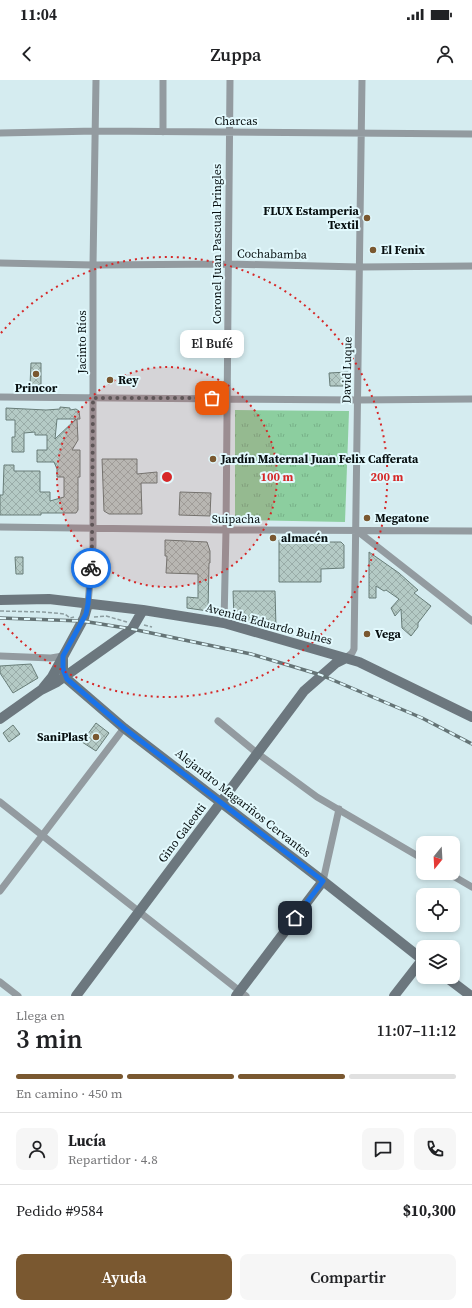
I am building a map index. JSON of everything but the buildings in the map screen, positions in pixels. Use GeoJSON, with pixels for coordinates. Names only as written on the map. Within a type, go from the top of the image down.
{"type":"FeatureCollection","features":[{"type":"Feature","properties":{"kind":"main road","name":"Avenida Eduardo Bulnes"},"geometry":{"type":"LineString","coordinates":[[0,600],[49,599],[143,610],[224,623],[359,662],[472,717]]}},
{"type":"Feature","properties":{"kind":"main road"},"geometry":{"type":"LineString","coordinates":[[41,690],[52,677],[84,618],[88,604]]}},
{"type":"Feature","properties":{"kind":"main road"},"geometry":{"type":"LineString","coordinates":[[0,718],[41,690],[57,682],[132,629],[143,610]]}},
{"type":"Feature","properties":{"kind":"main road"},"geometry":{"type":"LineString","coordinates":[[63,656],[63,669],[65,676]]}},
{"type":"Feature","properties":{"kind":"main road","name":"Gino Galeotti"},"geometry":{"type":"LineString","coordinates":[[76,996],[304,691],[336,663],[346,658]]}},
{"type":"Feature","properties":{"kind":"main road","name":"Alejandro Magariños Cervantes"},"geometry":{"type":"LineString","coordinates":[[65,676],[73,685],[124,728],[416,954]]}},
{"type":"Feature","properties":{"kind":"main road"},"geometry":{"type":"LineString","coordinates":[[241,994],[323,881]]}},
{"type":"Feature","properties":{"kind":"main road"},"geometry":{"type":"LineString","coordinates":[[394,996],[416,969]]}},
{"type":"Feature","properties":{"kind":"main road"},"geometry":{"type":"LineString","coordinates":[[455,984],[471,996]]}},
{"type":"Feature","properties":{"kind":"street","name":"Jacinto Ríos"},"geometry":{"type":"LineString","coordinates":[[88,604],[92,545],[93,265],[96,80]]}},
{"type":"Feature","properties":{"kind":"street"},"geometry":{"type":"LineString","coordinates":[[163,132],[164,80]]}},
{"type":"Feature","properties":{"kind":"street","name":"Coronel Juan Pascual Pringles"},"geometry":{"type":"LineString","coordinates":[[224,623],[230,80]]}},
{"type":"Feature","properties":{"kind":"street","name":"David Luque"},"geometry":{"type":"LineString","coordinates":[[346,658],[354,649],[362,80]]}},
{"type":"Feature","properties":{"kind":"street","name":"Charcas"},"geometry":{"type":"LineString","coordinates":[[0,133],[96,131],[472,134]]}},
{"type":"Feature","properties":{"kind":"street","name":"Cochabamba"},"geometry":{"type":"LineString","coordinates":[[0,263],[93,265],[228,264],[360,267],[472,266]]}},
{"type":"Feature","properties":{"kind":"street"},"geometry":{"type":"LineString","coordinates":[[0,397],[358,400],[472,399]]}},
{"type":"Feature","properties":{"kind":"street","name":"Suipacha"},"geometry":{"type":"LineString","coordinates":[[0,527],[472,531]]}},
{"type":"Feature","properties":{"kind":"street"},"geometry":{"type":"LineString","coordinates":[[356,530],[472,621]]}},
{"type":"Feature","properties":{"kind":"street"},"geometry":{"type":"LineString","coordinates":[[0,656],[51,658],[63,656]]}},
{"type":"Feature","properties":{"kind":"street"},"geometry":{"type":"LineString","coordinates":[[218,721],[317,797],[416,854]]}},
{"type":"Feature","properties":{"kind":"street"},"geometry":{"type":"LineString","coordinates":[[0,891],[124,728]]}},
{"type":"Feature","properties":{"kind":"street"},"geometry":{"type":"LineString","coordinates":[[0,802],[241,994]]}},
{"type":"Feature","properties":{"kind":"street"},"geometry":{"type":"LineString","coordinates":[[323,881],[339,809]]}},
{"type":"Feature","properties":{"kind":"street"},"geometry":{"type":"LineString","coordinates":[[460,880],[472,887]]}},
{"type":"Feature","properties":{"kind":"street"},"geometry":{"type":"LineString","coordinates":[[0,982],[18,996]]}},
{"type":"Feature","properties":{"kind":"green space"},"geometry":{"type":"Polygon","coordinates":[[[235,410],[349,411],[345,522],[235,520],[235,410]]]}},
{"type":"Feature","properties":{"kind":"railway"},"geometry":{"type":"LineString","coordinates":[[0,618],[82,621],[132,629],[251,654],[321,675],[422,718],[472,744]]}},
{"type":"Feature","properties":{"kind":"way so far"},"geometry":{"type":"LineString","coordinates":[[91,568],[93,398],[212,398]]}},
{"type":"Feature","properties":{"kind":"place","name":"FLUX Estamperia Textil"},"geometry":{"type":"Point","coordinates":[367,218]}},
{"type":"Feature","properties":{"kind":"place","name":"El Fenix"},"geometry":{"type":"Point","coordinates":[373,250]}},
{"type":"Feature","properties":{"kind":"place","name":"Princor"},"geometry":{"type":"Point","coordinates":[36,374]}},
{"type":"Feature","properties":{"kind":"place","name":"Rey"},"geometry":{"type":"Point","coordinates":[110,380]}},
{"type":"Feature","properties":{"kind":"place","name":"El Bufé"},"geometry":{"type":"Point","coordinates":[212,398]}},
{"type":"Feature","properties":{"kind":"place","name":"Jardín Maternal Juan Felix Cafferata"},"geometry":{"type":"Point","coordinates":[213,459]}},
{"type":"Feature","properties":{"kind":"place","name":"Megatone"},"geometry":{"type":"Point","coordinates":[367,518]}},
{"type":"Feature","properties":{"kind":"place","name":"almacén"},"geometry":{"type":"Point","coordinates":[273,538]}},
{"type":"Feature","properties":{"kind":"place","name":"Vega"},"geometry":{"type":"Point","coordinates":[367,634]}},
{"type":"Feature","properties":{"kind":"place","name":"SaniPlast"},"geometry":{"type":"Point","coordinates":[96,737]}},
{"type":"Feature","properties":{"kind":"route"},"geometry":{"type":"LineString","coordinates":[[91,568],[86,614],[63,656],[63,669],[65,676],[73,685],[124,728],[323,881],[295,918]]}}]}
